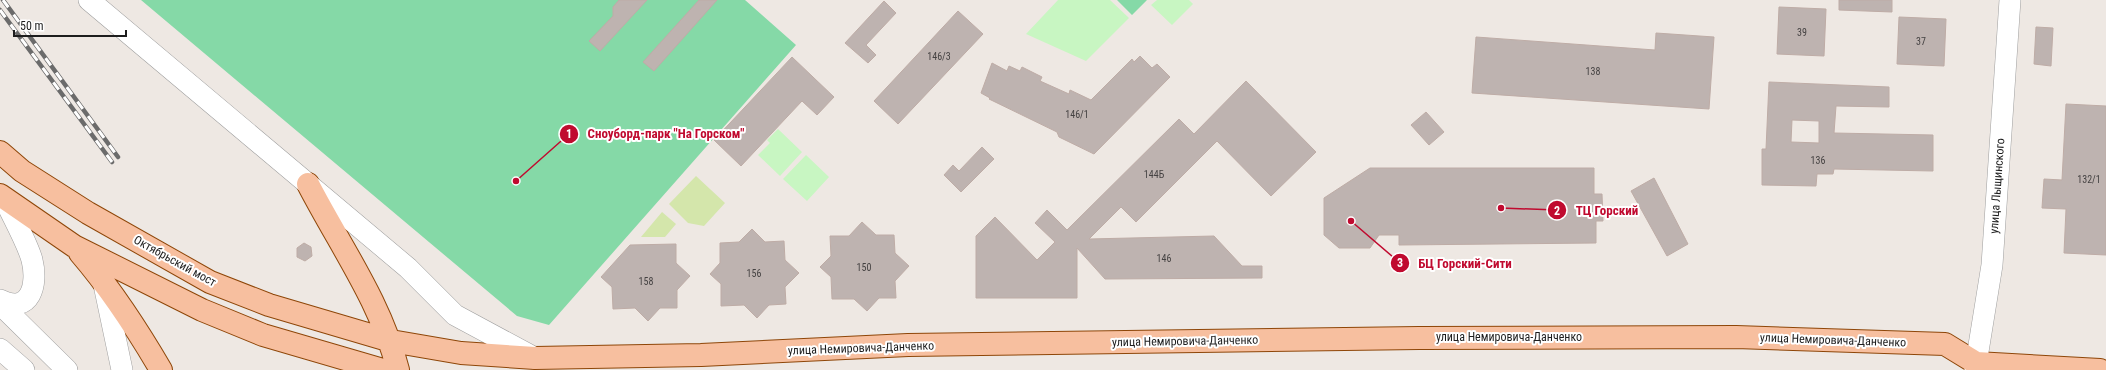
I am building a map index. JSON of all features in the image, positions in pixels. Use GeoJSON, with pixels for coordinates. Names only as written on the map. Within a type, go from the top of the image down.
{"type":"FeatureCollection","features":[{"type":"Feature","properties":{"kind":"main road","name":"Октябрьский мост"},"geometry":{"type":"LineString","coordinates":[[0,152],[22,170],[88,213],[210,282],[269,305],[391,341]]}},
{"type":"Feature","properties":{"kind":"main road"},"geometry":{"type":"LineString","coordinates":[[308,184],[354,264],[391,341],[398,370]]}},
{"type":"Feature","properties":{"kind":"main road"},"geometry":{"type":"LineString","coordinates":[[2,196],[74,246],[202,310],[256,332],[383,370]]}},
{"type":"Feature","properties":{"kind":"main road"},"geometry":{"type":"LineString","coordinates":[[74,246],[103,280],[146,343],[161,370]]}},
{"type":"Feature","properties":{"kind":"main road","name":"улица Немировича-Данченко"},"geometry":{"type":"LineString","coordinates":[[391,341],[461,353],[535,358],[701,355],[919,345],[1432,338],[1736,337],[1945,344],[1972,368],[2100,370]]}},
{"type":"Feature","properties":{"kind":"main road"},"geometry":{"type":"LineString","coordinates":[[146,343],[154,370]]}},
{"type":"Feature","properties":{"kind":"street"},"geometry":{"type":"LineString","coordinates":[[89,0],[408,268],[455,315],[535,358]]}},
{"type":"Feature","properties":{"kind":"street","name":"улица Лыщинского"},"geometry":{"type":"LineString","coordinates":[[1972,368],[1992,265],[2010,0]]}},
{"type":"Feature","properties":{"kind":"street"},"geometry":{"type":"LineString","coordinates":[[0,300],[14,305],[25,302],[32,293],[33,279],[32,260],[2,196]]}},
{"type":"Feature","properties":{"kind":"street"},"geometry":{"type":"LineString","coordinates":[[103,280],[122,370]]}},
{"type":"Feature","properties":{"kind":"street"},"geometry":{"type":"LineString","coordinates":[[0,304],[67,370]]}},
{"type":"Feature","properties":{"kind":"street"},"geometry":{"type":"LineString","coordinates":[[0,349],[24,370]]}},
{"type":"Feature","properties":{"kind":"green space"},"geometry":{"type":"Polygon","coordinates":[[[141,0],[745,0],[796,45],[549,325],[517,316],[141,0]]]}},
{"type":"Feature","properties":{"kind":"green space"},"geometry":{"type":"Polygon","coordinates":[[[1058,0],[1110,0],[1129,18],[1086,61],[1026,34],[1058,0]]]}},
{"type":"Feature","properties":{"kind":"green space"},"geometry":{"type":"Polygon","coordinates":[[[1117,0],[1147,0],[1132,15],[1117,0]]]}},
{"type":"Feature","properties":{"kind":"green space"},"geometry":{"type":"Polygon","coordinates":[[[1157,0],[1189,0],[1193,4],[1172,25],[1151,5],[1157,0]]]}},
{"type":"Feature","properties":{"kind":"green space"},"geometry":{"type":"Polygon","coordinates":[[[778,129],[802,152],[780,176],[758,155],[770,143],[767,140],[778,129]]]}},
{"type":"Feature","properties":{"kind":"green space"},"geometry":{"type":"Polygon","coordinates":[[[806,155],[829,177],[807,201],[783,179],[806,155]]]}},
{"type":"Feature","properties":{"kind":"green space"},"geometry":{"type":"Polygon","coordinates":[[[696,176],[725,203],[704,226],[688,223],[669,204],[696,176]]]}},
{"type":"Feature","properties":{"kind":"green space"},"geometry":{"type":"Polygon","coordinates":[[[662,212],[676,224],[665,237],[641,237],[662,212]]]}},
{"type":"Feature","properties":{"kind":"building"},"geometry":{"type":"Polygon","coordinates":[[[619,0],[647,0],[600,51],[589,41],[613,16],[613,7],[619,0]]]}},
{"type":"Feature","properties":{"kind":"building"},"geometry":{"type":"Polygon","coordinates":[[[699,0],[717,0],[654,71],[643,62],[699,0]]]}},
{"type":"Feature","properties":{"kind":"building"},"geometry":{"type":"Polygon","coordinates":[[[1839,0],[1892,0],[1892,12],[1839,10],[1839,0]]]}},
{"type":"Feature","properties":{"kind":"building"},"geometry":{"type":"Polygon","coordinates":[[[884,1],[896,13],[866,45],[876,55],[868,63],[845,43],[884,1]]]}},
{"type":"Feature","properties":{"kind":"building"},"geometry":{"type":"Polygon","coordinates":[[[1779,7],[1826,9],[1824,56],[1777,54],[1779,7]]]}},
{"type":"Feature","properties":{"kind":"building"},"geometry":{"type":"Polygon","coordinates":[[[958,11],[983,34],[898,124],[874,101],[958,11]]]}},
{"type":"Feature","properties":{"kind":"building"},"geometry":{"type":"Polygon","coordinates":[[[1899,17],[1946,19],[1944,66],[1897,64],[1899,17]]]}},
{"type":"Feature","properties":{"kind":"building"},"geometry":{"type":"Polygon","coordinates":[[[2036,27],[2053,28],[2051,66],[2034,64],[2036,27]]]}},
{"type":"Feature","properties":{"kind":"building"},"geometry":{"type":"Polygon","coordinates":[[[1656,33],[1714,37],[1709,109],[1472,93],[1476,37],[1655,50],[1656,33]]]}},
{"type":"Feature","properties":{"kind":"building"},"geometry":{"type":"Polygon","coordinates":[[[1140,56],[1152,68],[1157,64],[1170,77],[1094,154],[1059,137],[1057,132],[989,99],[990,98],[981,93],[992,63],[1007,71],[1009,66],[1020,71],[1022,67],[1042,77],[1040,81],[1069,94],[1070,90],[1091,100],[1132,59],[1134,62],[1140,56]]]}},
{"type":"Feature","properties":{"kind":"building"},"geometry":{"type":"Polygon","coordinates":[[[792,57],[834,97],[817,115],[802,101],[741,166],[714,140],[792,57]]]}},
{"type":"Feature","properties":{"kind":"building"},"geometry":{"type":"Polygon","coordinates":[[[1246,81],[1316,152],[1271,196],[1217,141],[1136,222],[1121,207],[1089,239],[1214,236],[1242,266],[1262,266],[1262,278],[1105,279],[1077,248],[1077,298],[976,298],[976,236],[995,217],[1037,260],[1055,242],[1035,223],[1047,210],[1067,230],[1179,119],[1194,134],[1246,81]]]}},
{"type":"Feature","properties":{"kind":"building"},"geometry":{"type":"Polygon","coordinates":[[[1769,82],[1889,87],[1889,107],[1836,106],[1834,133],[1933,135],[1933,171],[1834,169],[1833,174],[1817,174],[1816,186],[1762,185],[1762,149],[1766,149],[1769,82]],[[1792,120],[1791,142],[1819,143],[1819,121],[1792,120]]]}},
{"type":"Feature","properties":{"kind":"building"},"geometry":{"type":"Polygon","coordinates":[[[2066,104],[2106,106],[2106,255],[2064,253],[2066,209],[2042,208],[2044,179],[2062,180],[2066,104]]]}},
{"type":"Feature","properties":{"kind":"building"},"geometry":{"type":"Polygon","coordinates":[[[1426,112],[1444,132],[1429,145],[1411,125],[1426,112]]]}},
{"type":"Feature","properties":{"kind":"building"},"geometry":{"type":"Polygon","coordinates":[[[982,147],[994,159],[961,192],[944,175],[953,165],[959,171],[982,147]]]}},
{"type":"Feature","properties":{"kind":"building"},"geometry":{"type":"Polygon","coordinates":[[[1370,168],[1594,168],[1594,194],[1602,194],[1603,221],[1596,221],[1596,243],[1399,245],[1399,235],[1379,235],[1370,248],[1339,248],[1324,235],[1324,198],[1370,168]]]}},
{"type":"Feature","properties":{"kind":"building"},"geometry":{"type":"Polygon","coordinates":[[[1654,178],[1688,244],[1667,256],[1631,191],[1654,178]]]}},
{"type":"Feature","properties":{"kind":"building"},"geometry":{"type":"Polygon","coordinates":[[[862,222],[876,235],[894,235],[895,253],[909,266],[895,281],[896,298],[879,298],[867,311],[854,299],[832,299],[831,277],[820,267],[831,256],[830,236],[849,236],[862,222]]]}},
{"type":"Feature","properties":{"kind":"building"},"geometry":{"type":"Polygon","coordinates":[[[752,229],[765,242],[784,241],[785,260],[799,273],[785,287],[786,304],[769,305],[757,318],[744,305],[721,306],[721,284],[710,274],[720,263],[720,243],[739,242],[752,229]]]}},
{"type":"Feature","properties":{"kind":"building"},"geometry":{"type":"Polygon","coordinates":[[[304,243],[311,247],[312,256],[305,261],[297,257],[297,248],[304,243]]]}},
{"type":"Feature","properties":{"kind":"building"},"geometry":{"type":"Polygon","coordinates":[[[676,244],[676,263],[690,276],[677,290],[677,308],[660,308],[648,321],[635,308],[613,309],[612,287],[601,277],[630,245],[676,244]]]}},
{"type":"Feature","properties":{"kind":"railway"},"geometry":{"type":"LineString","coordinates":[[3,0],[118,157]]}},
{"type":"Feature","properties":{"kind":"railway"},"geometry":{"type":"LineString","coordinates":[[0,10],[112,162]]}},
{"type":"Feature","properties":{"kind":"place","name":"Сноуборд-парк \"На Горском\""},"geometry":{"type":"Point","coordinates":[516,181]}},
{"type":"Feature","properties":{"kind":"place","name":"ТЦ Горский"},"geometry":{"type":"Point","coordinates":[1501,208]}},
{"type":"Feature","properties":{"kind":"place","name":"БЦ Горский-Сити"},"geometry":{"type":"Point","coordinates":[1351,221]}}]}
